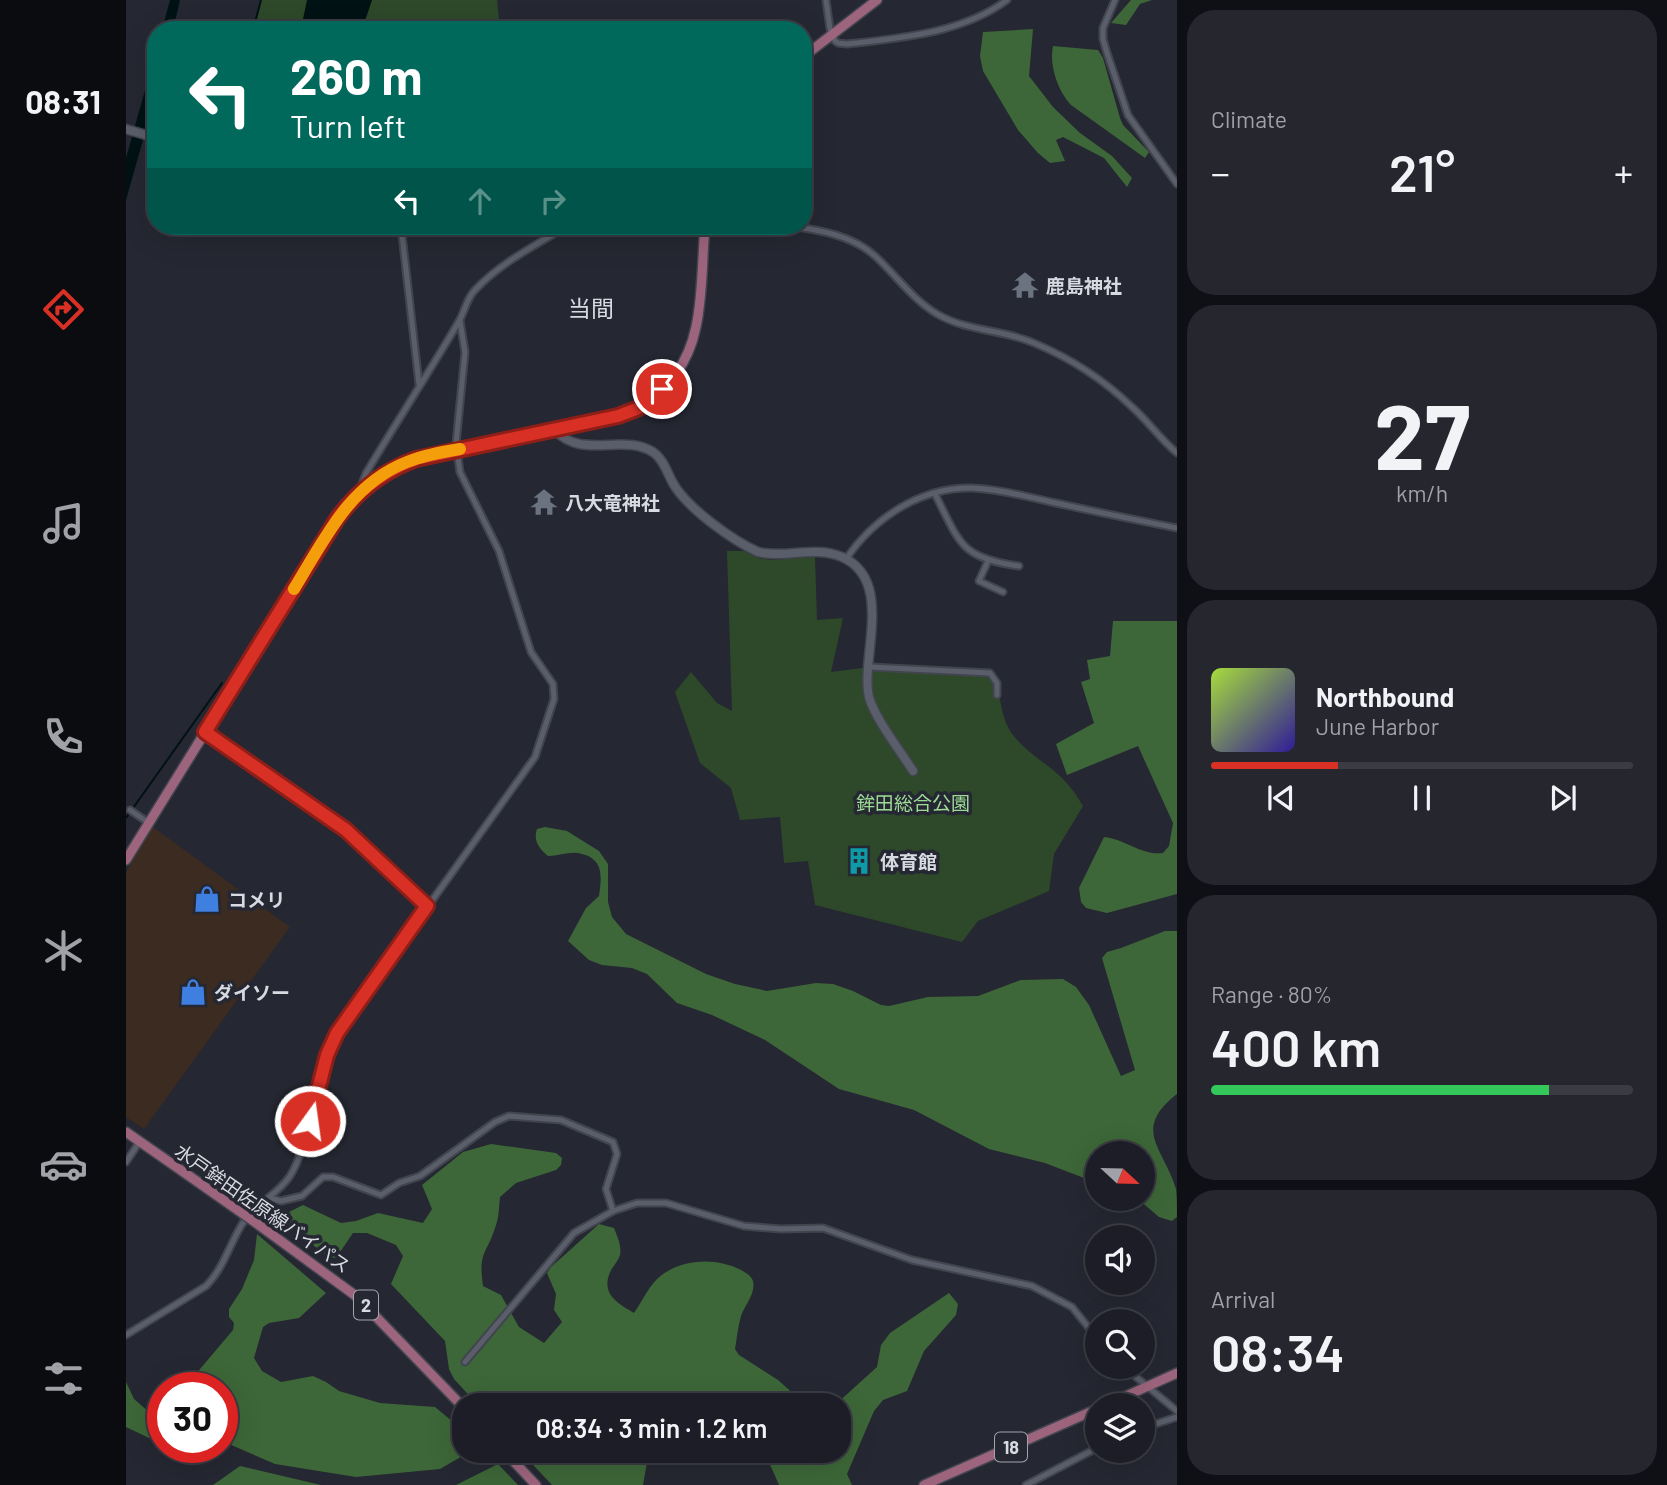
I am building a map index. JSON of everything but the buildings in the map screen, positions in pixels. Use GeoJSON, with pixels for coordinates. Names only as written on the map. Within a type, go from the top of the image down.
{"type":"FeatureCollection","features":[{"type":"Feature","properties":{"kind":"main road"},"geometry":{"type":"LineString","coordinates":[[812,50],[877,0]]}},
{"type":"Feature","properties":{"kind":"main road"},"geometry":{"type":"LineString","coordinates":[[126,860],[337,519],[359,492],[399,466],[433,454],[629,412],[655,396],[674,377],[684,361],[695,331],[704,235]]}},
{"type":"Feature","properties":{"kind":"main road","name":"水戸鉾田佐原線バイパス"},"geometry":{"type":"LineString","coordinates":[[126,1132],[356,1296],[452,1396]]}},
{"type":"Feature","properties":{"kind":"main road"},"geometry":{"type":"LineString","coordinates":[[1134,1393],[1177,1373]]}},
{"type":"Feature","properties":{"kind":"main road","name":"18"},"geometry":{"type":"LineString","coordinates":[[924,1485],[1085,1414]]}},
{"type":"Feature","properties":{"kind":"main road"},"geometry":{"type":"LineString","coordinates":[[515,1463],[536,1485]]}},
{"type":"Feature","properties":{"kind":"street"},"geometry":{"type":"LineString","coordinates":[[826,0],[832,35],[838,43],[847,44],[904,38],[963,22],[992,10],[1007,0]]}},
{"type":"Feature","properties":{"kind":"street"},"geometry":{"type":"LineString","coordinates":[[1115,0],[1103,28],[1103,39],[1111,65],[1128,115],[1177,184]]}},
{"type":"Feature","properties":{"kind":"street"},"geometry":{"type":"LineString","coordinates":[[126,130],[147,136]]}},
{"type":"Feature","properties":{"kind":"street"},"geometry":{"type":"LineString","coordinates":[[812,230],[860,245],[919,302],[950,320],[967,327],[1023,338],[1065,358],[1105,382],[1177,453]]}},
{"type":"Feature","properties":{"kind":"street"},"geometry":{"type":"LineString","coordinates":[[402,235],[419,384]]}},
{"type":"Feature","properties":{"kind":"street"},"geometry":{"type":"LineString","coordinates":[[359,492],[366,474],[419,384],[460,321],[471,295],[485,280],[553,235]]}},
{"type":"Feature","properties":{"kind":"street"},"geometry":{"type":"LineString","coordinates":[[126,1335],[215,1278],[246,1218],[270,1198],[290,1176],[299,1158],[327,1055],[337,1033],[535,757],[554,699],[553,684],[531,652],[499,551],[460,472],[456,444],[465,352],[460,321]]}},
{"type":"Feature","properties":{"kind":"street"},"geometry":{"type":"LineString","coordinates":[[555,429],[565,439],[589,446],[634,445],[652,452],[658,456],[676,488],[694,507],[758,552],[768,555],[816,551],[846,559],[867,582],[873,612],[869,697],[913,771]]}},
{"type":"Feature","properties":{"kind":"street"},"geometry":{"type":"LineString","coordinates":[[846,559],[858,541],[881,520],[911,501],[957,488],[987,490],[1177,528]]}},
{"type":"Feature","properties":{"kind":"street"},"geometry":{"type":"LineString","coordinates":[[935,494],[962,544],[970,551],[988,561],[1019,566]]}},
{"type":"Feature","properties":{"kind":"street"},"geometry":{"type":"LineString","coordinates":[[988,561],[979,581],[1003,592]]}},
{"type":"Feature","properties":{"kind":"street"},"geometry":{"type":"LineString","coordinates":[[870,667],[990,673],[997,683],[997,695]]}},
{"type":"Feature","properties":{"kind":"street"},"geometry":{"type":"LineString","coordinates":[[205,732],[346,830],[427,906]]}},
{"type":"Feature","properties":{"kind":"street"},"geometry":{"type":"LineString","coordinates":[[132,811],[149,823]]}},
{"type":"Feature","properties":{"kind":"street"},"geometry":{"type":"LineString","coordinates":[[270,1198],[281,1201],[302,1196],[323,1177],[333,1177],[381,1195],[420,1175],[500,1119],[521,1116],[561,1120],[613,1142],[617,1154],[606,1189],[613,1211]]}},
{"type":"Feature","properties":{"kind":"street"},"geometry":{"type":"LineString","coordinates":[[126,1162],[140,1141]]}},
{"type":"Feature","properties":{"kind":"street"},"geometry":{"type":"LineString","coordinates":[[465,1362],[538,1277],[559,1247],[574,1233],[613,1211],[637,1203],[654,1202],[744,1226],[831,1230],[912,1260],[1032,1286],[1072,1307],[1085,1323]]}},
{"type":"Feature","properties":{"kind":"street"},"geometry":{"type":"LineString","coordinates":[[1138,1379],[1177,1412]]}},
{"type":"Feature","properties":{"kind":"street"},"geometry":{"type":"LineString","coordinates":[[1155,1424],[1177,1417]]}},
{"type":"Feature","properties":{"kind":"street"},"geometry":{"type":"LineString","coordinates":[[1026,1485],[1085,1454]]}},
{"type":"Feature","properties":{"kind":"shaded area"},"geometry":{"type":"Polygon","coordinates":[[[170,0],[180,0],[175,21],[164,21],[170,0]]]}},
{"type":"Feature","properties":{"kind":"shaded area"},"geometry":{"type":"Polygon","coordinates":[[[307,0],[372,0],[365,21],[303,19],[307,0]]]}},
{"type":"Feature","properties":{"kind":"shaded area"},"geometry":{"type":"Polygon","coordinates":[[[147,83],[147,126],[126,200],[126,158],[147,83]]]}},
{"type":"Feature","properties":{"kind":"shaded area"},"geometry":{"type":"Polygon","coordinates":[[[153,827],[290,927],[144,1129],[126,1117],[126,872],[153,827]]]}},
{"type":"Feature","properties":{"kind":"green space"},"geometry":{"type":"Polygon","coordinates":[[[261,0],[497,0],[499,21],[255,21],[261,0]]]}},
{"type":"Feature","properties":{"kind":"green space"},"geometry":{"type":"Polygon","coordinates":[[[1131,0],[1152,0],[1140,4],[1126,25],[1111,23],[1131,0]]]}},
{"type":"Feature","properties":{"kind":"green space"},"geometry":{"type":"Polygon","coordinates":[[[1033,29],[1029,76],[1053,107],[1080,133],[1112,156],[1132,178],[1127,187],[1104,158],[1063,137],[1056,140],[1065,161],[1050,163],[1018,130],[983,71],[980,56],[983,32],[1033,29]]]}},
{"type":"Feature","properties":{"kind":"green space"},"geometry":{"type":"Polygon","coordinates":[[[1053,46],[1098,50],[1103,58],[1123,125],[1149,152],[1145,158],[1071,105],[1056,78],[1052,62],[1053,46]]]}},
{"type":"Feature","properties":{"kind":"green space","name":"鉾田総合公園"},"geometry":{"type":"Polygon","coordinates":[[[727,551],[744,551],[758,558],[771,560],[815,557],[817,620],[843,618],[831,672],[870,667],[990,673],[997,687],[1008,728],[1024,747],[1063,779],[1083,806],[1054,854],[1049,891],[978,921],[962,942],[815,905],[808,861],[784,863],[780,817],[740,820],[731,788],[700,763],[675,692],[691,672],[717,703],[732,711],[727,551]]]}},
{"type":"Feature","properties":{"kind":"green space"},"geometry":{"type":"Polygon","coordinates":[[[1113,621],[1177,621],[1177,894],[1107,913],[1086,908],[1081,902],[1079,888],[1104,837],[1148,852],[1163,853],[1169,846],[1173,823],[1138,746],[1067,775],[1056,744],[1094,723],[1081,682],[1090,679],[1087,660],[1110,656],[1113,621]]]}},
{"type":"Feature","properties":{"kind":"green space"},"geometry":{"type":"Polygon","coordinates":[[[545,827],[567,831],[599,851],[608,864],[608,902],[612,917],[626,934],[706,974],[767,991],[816,983],[833,984],[889,1006],[928,997],[978,996],[1021,980],[1063,979],[1076,987],[1089,1005],[1121,1076],[1135,1070],[1102,958],[1107,952],[1165,931],[1177,931],[1177,1094],[1163,1107],[1153,1129],[1176,1189],[1177,1217],[1172,1221],[1159,1217],[1152,1211],[1155,1211],[1155,1141],[1085,1141],[1085,1178],[1045,1163],[989,1149],[914,1110],[839,1089],[765,1040],[712,1015],[677,1003],[647,974],[632,968],[602,965],[589,960],[568,941],[586,908],[599,896],[599,868],[592,858],[586,855],[570,853],[548,856],[536,841],[537,829],[545,827]]]}},
{"type":"Feature","properties":{"kind":"green space"},"geometry":{"type":"Polygon","coordinates":[[[491,1144],[556,1153],[562,1158],[561,1165],[556,1170],[516,1183],[500,1197],[497,1222],[484,1253],[483,1286],[501,1295],[519,1327],[544,1343],[562,1322],[554,1310],[556,1294],[547,1273],[599,1224],[614,1228],[619,1241],[619,1258],[609,1275],[608,1288],[613,1298],[634,1313],[658,1278],[682,1265],[702,1261],[722,1263],[750,1276],[753,1290],[741,1316],[735,1349],[739,1355],[778,1380],[793,1393],[467,1393],[449,1369],[445,1341],[391,1284],[403,1256],[396,1245],[367,1233],[353,1233],[336,1258],[329,1257],[290,1228],[283,1215],[303,1205],[341,1223],[378,1213],[423,1223],[432,1209],[422,1185],[463,1152],[491,1144]]]}},
{"type":"Feature","properties":{"kind":"green space"},"geometry":{"type":"Polygon","coordinates":[[[257,1234],[326,1293],[299,1318],[269,1323],[263,1327],[254,1358],[262,1371],[281,1382],[313,1376],[339,1391],[380,1403],[435,1407],[452,1421],[452,1462],[440,1469],[356,1477],[275,1464],[238,1448],[238,1372],[198,1372],[233,1330],[234,1323],[229,1317],[229,1309],[242,1289],[254,1260],[257,1234]]]}},
{"type":"Feature","properties":{"kind":"green space"},"geometry":{"type":"Polygon","coordinates":[[[949,1293],[958,1304],[956,1315],[924,1351],[907,1391],[883,1400],[874,1411],[847,1474],[852,1485],[779,1485],[769,1463],[851,1463],[851,1393],[848,1393],[877,1367],[881,1345],[890,1333],[949,1293]]]}},
{"type":"Feature","properties":{"kind":"green space"},"geometry":{"type":"Polygon","coordinates":[[[126,1382],[134,1399],[147,1410],[147,1437],[126,1427],[126,1382]]]}},
{"type":"Feature","properties":{"kind":"green space"},"geometry":{"type":"Polygon","coordinates":[[[531,1463],[647,1463],[643,1485],[552,1485],[531,1463]]]}},
{"type":"Feature","properties":{"kind":"green space"},"geometry":{"type":"Polygon","coordinates":[[[498,1464],[518,1485],[456,1485],[498,1464]]]}},
{"type":"Feature","properties":{"kind":"green space"},"geometry":{"type":"Polygon","coordinates":[[[240,1466],[321,1485],[213,1485],[240,1466]]]}},
{"type":"Feature","properties":{"kind":"waterway"},"geometry":{"type":"LineString","coordinates":[[255,21],[261,0]]}},
{"type":"Feature","properties":{"kind":"waterway"},"geometry":{"type":"LineString","coordinates":[[126,818],[222,683]]}},
{"type":"Feature","properties":{"kind":"slow traffic"},"geometry":{"type":"LineString","coordinates":[[294,589],[337,519],[367,485],[404,463],[460,449]]}},
{"type":"Feature","properties":{"kind":"place","name":"鹿島神社"},"geometry":{"type":"Point","coordinates":[1025,285]}},
{"type":"Feature","properties":{"kind":"place","name":"八大竜神社"},"geometry":{"type":"Point","coordinates":[544,502]}},
{"type":"Feature","properties":{"kind":"place","name":"体育館"},"geometry":{"type":"Point","coordinates":[859,861]}},
{"type":"Feature","properties":{"kind":"place","name":"コメリ"},"geometry":{"type":"Point","coordinates":[207,899]}},
{"type":"Feature","properties":{"kind":"place","name":"ダイソー"},"geometry":{"type":"Point","coordinates":[193,992]}},
{"type":"Feature","properties":{"kind":"district","name":"当間"},"geometry":{"type":"Point","coordinates":[591,308]}},
{"type":"Feature","properties":{"kind":"route"},"geometry":{"type":"LineString","coordinates":[[310,1121],[327,1055],[337,1033],[427,906],[346,830],[205,732],[337,519],[367,485],[399,466],[433,454],[618,416],[639,408],[662,389]]}}]}
